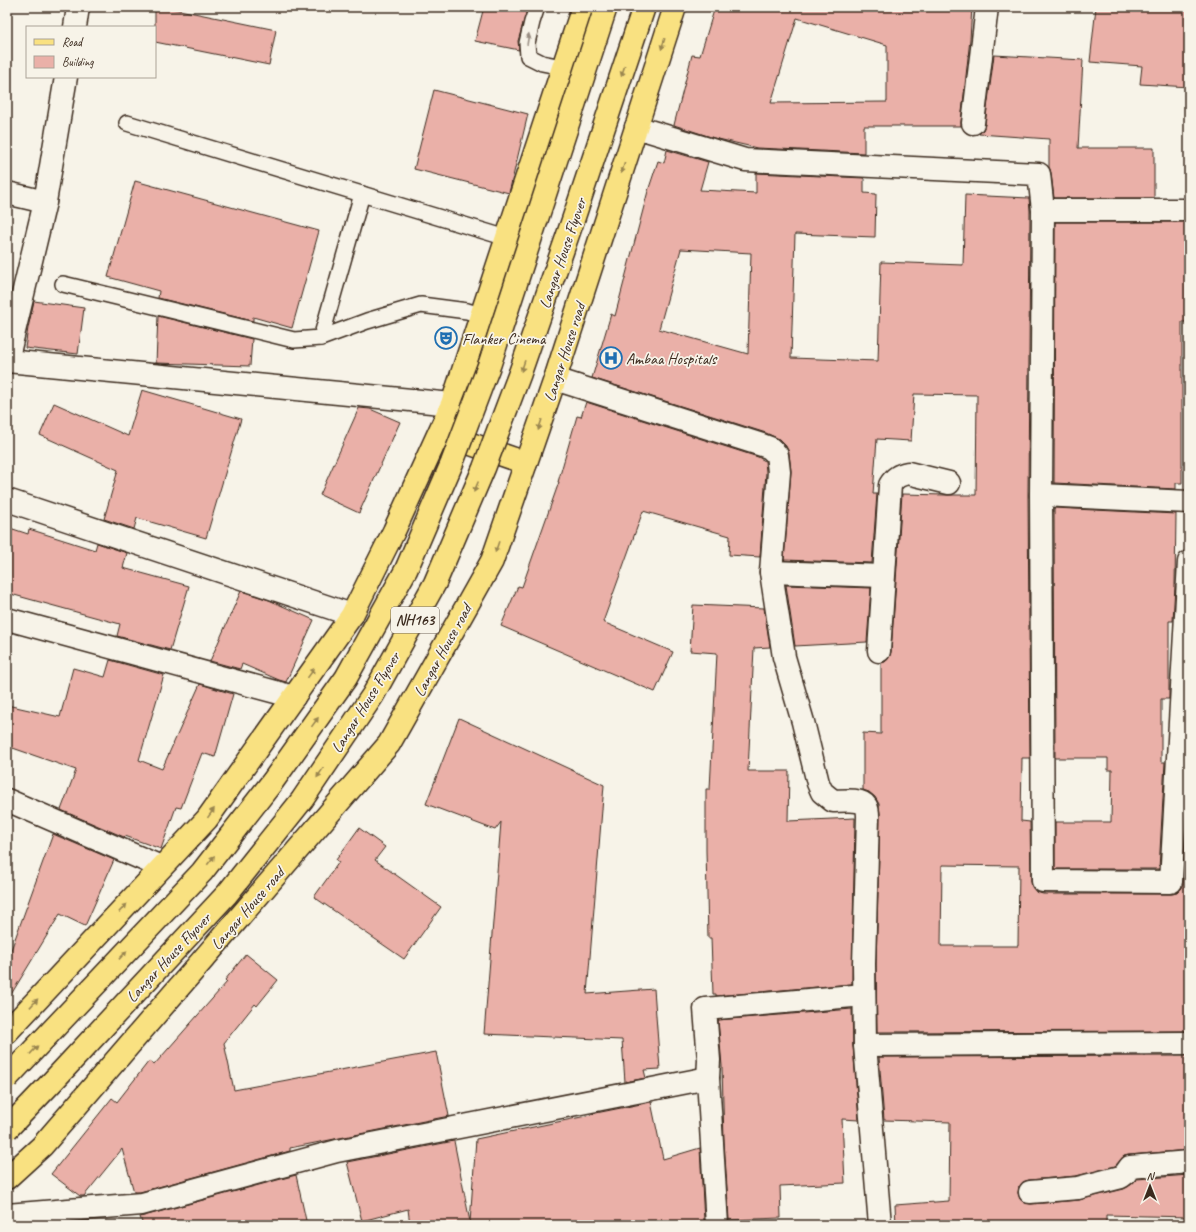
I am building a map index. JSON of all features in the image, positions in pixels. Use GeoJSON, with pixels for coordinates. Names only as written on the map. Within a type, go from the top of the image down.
{"type":"FeatureCollection","features":[{"type":"Feature","properties":{"kind":"main road"},"geometry":{"type":"LineString","coordinates":[[7,1032],[207,818],[352,616],[394,531],[452,404],[583,7]]}},
{"type":"Feature","properties":{"kind":"main road","name":"Langar House Flyover"},"geometry":{"type":"LineString","coordinates":[[7,1078],[202,872],[272,781],[346,678],[406,570],[455,456],[490,363],[606,7]]}},
{"type":"Feature","properties":{"kind":"main road","name":"Langar House Flyover"},"geometry":{"type":"LineString","coordinates":[[7,1129],[227,894],[302,800],[373,695],[435,583],[484,468],[520,373],[571,227],[644,7]]}},
{"type":"Feature","properties":{"kind":"main road","name":"Langar House road"},"geometry":{"type":"LineString","coordinates":[[7,1178],[42,1146],[389,744],[492,561],[556,379],[675,7]]}},
{"type":"Feature","properties":{"kind":"main road"},"geometry":{"type":"LineString","coordinates":[[439,433],[526,463]]}},
{"type":"Feature","properties":{"kind":"street"},"geometry":{"type":"LineString","coordinates":[[75,26],[78,7]]}},
{"type":"Feature","properties":{"kind":"street"},"geometry":{"type":"LineString","coordinates":[[973,123],[987,7]]}},
{"type":"Feature","properties":{"kind":"street"},"geometry":{"type":"LineString","coordinates":[[66,78],[45,202],[7,361],[452,404]]}},
{"type":"Feature","properties":{"kind":"street"},"geometry":{"type":"LineString","coordinates":[[636,127],[745,160],[1039,174],[1043,210],[1041,495],[1043,881],[1171,882],[1189,562]]}},
{"type":"Feature","properties":{"kind":"street"},"geometry":{"type":"LineString","coordinates":[[7,193],[45,202]]}},
{"type":"Feature","properties":{"kind":"street"},"geometry":{"type":"LineString","coordinates":[[1043,210],[1189,210]]}},
{"type":"Feature","properties":{"kind":"street"},"geometry":{"type":"LineString","coordinates":[[556,379],[770,448],[777,455],[779,472],[771,572],[784,657],[803,722],[818,783],[822,792],[833,801],[855,800],[863,803],[866,806],[868,816],[864,964],[865,1045],[880,1225]]}},
{"type":"Feature","properties":{"kind":"street"},"geometry":{"type":"LineString","coordinates":[[878,651],[890,485],[895,477],[908,473],[949,483]]}},
{"type":"Feature","properties":{"kind":"street"},"geometry":{"type":"LineString","coordinates":[[1041,495],[1189,502]]}},
{"type":"Feature","properties":{"kind":"street"},"geometry":{"type":"LineString","coordinates":[[7,500],[352,616]]}},
{"type":"Feature","properties":{"kind":"street"},"geometry":{"type":"LineString","coordinates":[[771,572],[883,576]]}},
{"type":"Feature","properties":{"kind":"street"},"geometry":{"type":"LineString","coordinates":[[7,619],[294,697]]}},
{"type":"Feature","properties":{"kind":"street"},"geometry":{"type":"LineString","coordinates":[[7,800],[161,867]]}},
{"type":"Feature","properties":{"kind":"street"},"geometry":{"type":"LineString","coordinates":[[717,1225],[705,1009],[864,995]]}},
{"type":"Feature","properties":{"kind":"street"},"geometry":{"type":"LineString","coordinates":[[865,1045],[1189,1043]]}},
{"type":"Feature","properties":{"kind":"street"},"geometry":{"type":"LineString","coordinates":[[7,1215],[142,1204],[337,1151],[708,1078]]}},
{"type":"Feature","properties":{"kind":"street"},"geometry":{"type":"LineString","coordinates":[[1030,1192],[1078,1188],[1121,1178],[1126,1174],[1130,1167],[1189,1162]]}},
{"type":"Feature","properties":{"kind":"lane"},"geometry":{"type":"LineString","coordinates":[[537,7],[527,43],[528,56],[542,63],[562,67]]}},
{"type":"Feature","properties":{"kind":"lane"},"geometry":{"type":"LineString","coordinates":[[128,123],[507,238]]}},
{"type":"Feature","properties":{"kind":"lane"},"geometry":{"type":"LineString","coordinates":[[321,338],[362,194]]}},
{"type":"Feature","properties":{"kind":"lane"},"geometry":{"type":"LineString","coordinates":[[63,284],[294,340],[321,338],[367,321],[421,305],[467,311],[481,315]]}},
{"type":"Feature","properties":{"kind":"building"},"geometry":{"type":"Polygon","coordinates":[[[155,7],[165,7],[276,30],[269,65],[156,42],[155,7]]]}},
{"type":"Feature","properties":{"kind":"building"},"geometry":{"type":"Polygon","coordinates":[[[484,7],[528,7],[518,41],[519,50],[475,41],[484,7]]]}},
{"type":"Feature","properties":{"kind":"building"},"geometry":{"type":"Polygon","coordinates":[[[715,7],[972,7],[961,126],[864,126],[864,153],[757,148],[714,138],[674,125],[692,55],[700,56],[715,7]],[[797,18],[771,103],[887,102],[887,45],[797,18]]]}},
{"type":"Feature","properties":{"kind":"building"},"geometry":{"type":"Polygon","coordinates":[[[1096,7],[1189,7],[1189,87],[1140,84],[1142,66],[1090,62],[1096,7]]]}},
{"type":"Feature","properties":{"kind":"building"},"geometry":{"type":"Polygon","coordinates":[[[994,55],[1083,60],[1078,148],[1154,148],[1154,198],[1054,198],[1049,167],[1049,139],[979,134],[983,130],[985,124],[994,55]]]}},
{"type":"Feature","properties":{"kind":"building"},"geometry":{"type":"Polygon","coordinates":[[[434,90],[528,114],[509,193],[414,169],[434,90]]]}},
{"type":"Feature","properties":{"kind":"building"},"geometry":{"type":"Polygon","coordinates":[[[667,150],[708,162],[700,190],[756,193],[756,173],[864,178],[864,193],[876,194],[875,237],[795,234],[791,358],[878,361],[881,262],[963,265],[965,195],[1029,198],[1028,495],[1030,758],[1022,758],[1021,821],[1030,822],[1032,887],[1036,892],[1043,894],[1177,893],[1182,888],[1183,883],[1189,785],[1189,1031],[877,1032],[876,964],[880,814],[879,804],[875,797],[869,792],[863,790],[863,733],[881,734],[881,663],[885,662],[889,658],[891,652],[902,494],[976,495],[977,395],[914,394],[911,441],[877,439],[873,494],[877,494],[872,563],[784,560],[791,471],[789,453],[786,446],[779,439],[766,433],[592,378],[611,314],[615,316],[648,191],[658,161],[664,163],[667,150]],[[681,249],[659,329],[748,354],[751,253],[681,249]],[[942,865],[941,946],[1018,946],[1019,866],[942,865]]]}},
{"type":"Feature","properties":{"kind":"building"},"geometry":{"type":"Polygon","coordinates":[[[135,181],[319,231],[292,328],[253,317],[253,321],[158,298],[159,291],[108,277],[135,181]]]}},
{"type":"Feature","properties":{"kind":"building"},"geometry":{"type":"Polygon","coordinates":[[[1055,222],[1187,222],[1186,322],[1182,322],[1182,483],[1176,483],[1176,489],[1054,483],[1055,222]]]}},
{"type":"Feature","properties":{"kind":"building"},"geometry":{"type":"Polygon","coordinates":[[[34,301],[84,308],[78,354],[25,348],[34,301]]]}},
{"type":"Feature","properties":{"kind":"building"},"geometry":{"type":"Polygon","coordinates":[[[158,316],[252,339],[250,366],[156,363],[158,316]]]}},
{"type":"Feature","properties":{"kind":"building"},"geometry":{"type":"Polygon","coordinates":[[[142,390],[241,419],[206,538],[137,518],[134,529],[104,519],[118,470],[40,435],[54,403],[128,436],[142,390]]]}},
{"type":"Feature","properties":{"kind":"building"},"geometry":{"type":"Polygon","coordinates":[[[586,402],[758,457],[765,461],[766,472],[760,557],[729,555],[730,536],[643,511],[603,622],[673,652],[655,692],[501,626],[518,586],[522,587],[559,482],[577,416],[581,417],[586,402]]]}},
{"type":"Feature","properties":{"kind":"building"},"geometry":{"type":"Polygon","coordinates":[[[359,408],[370,409],[400,422],[359,513],[320,495],[359,408]]]}},
{"type":"Feature","properties":{"kind":"building"},"geometry":{"type":"Polygon","coordinates":[[[1054,508],[1176,514],[1173,621],[1169,621],[1169,699],[1161,699],[1161,762],[1165,762],[1159,869],[1055,869],[1055,822],[1111,822],[1112,770],[1108,770],[1108,758],[1055,758],[1054,508]]]}},
{"type":"Feature","properties":{"kind":"building"},"geometry":{"type":"Polygon","coordinates":[[[7,527],[28,534],[29,529],[95,550],[97,543],[127,553],[123,568],[189,586],[170,650],[117,636],[120,624],[7,593],[7,527]]]}},
{"type":"Feature","properties":{"kind":"building"},"geometry":{"type":"Polygon","coordinates":[[[786,585],[871,588],[867,642],[795,646],[786,585]]]}},
{"type":"Feature","properties":{"kind":"building"},"geometry":{"type":"Polygon","coordinates":[[[241,591],[269,600],[314,620],[286,682],[242,664],[240,669],[210,661],[241,591]]]}},
{"type":"Feature","properties":{"kind":"building"},"geometry":{"type":"Polygon","coordinates":[[[693,605],[764,608],[770,647],[754,648],[748,771],[789,771],[788,821],[855,818],[852,984],[716,996],[716,994],[713,994],[711,938],[708,938],[706,789],[710,789],[717,653],[690,651],[693,605]]]}},
{"type":"Feature","properties":{"kind":"building"},"geometry":{"type":"Polygon","coordinates":[[[110,660],[164,675],[139,760],[162,769],[200,684],[233,694],[215,757],[202,753],[181,808],[176,807],[161,849],[125,836],[124,837],[61,810],[76,770],[7,746],[7,705],[60,717],[73,668],[105,677],[110,660]]]}},
{"type":"Feature","properties":{"kind":"building"},"geometry":{"type":"Polygon","coordinates":[[[459,718],[604,785],[587,994],[654,989],[660,1069],[644,1070],[646,1078],[625,1082],[622,1040],[484,1034],[501,822],[495,830],[426,804],[459,718]]]}},
{"type":"Feature","properties":{"kind":"building"},"geometry":{"type":"Polygon","coordinates":[[[359,828],[385,847],[375,860],[441,907],[404,959],[314,897],[339,862],[336,860],[359,828]]]}},
{"type":"Feature","properties":{"kind":"building"},"geometry":{"type":"Polygon","coordinates":[[[53,834],[114,860],[85,926],[60,914],[7,1001],[7,961],[53,834]]]}},
{"type":"Feature","properties":{"kind":"building"},"geometry":{"type":"Polygon","coordinates":[[[246,954],[278,980],[257,1006],[255,1004],[224,1043],[234,1090],[436,1052],[449,1116],[290,1148],[290,1151],[140,1192],[134,1192],[122,1149],[84,1196],[80,1196],[51,1174],[112,1098],[117,1102],[149,1061],[154,1065],[227,982],[225,980],[246,954]]]}},
{"type":"Feature","properties":{"kind":"building"},"geometry":{"type":"Polygon","coordinates":[[[852,1009],[853,1046],[859,1120],[842,1119],[845,1183],[780,1186],[781,1218],[729,1220],[724,1141],[722,1066],[718,1020],[852,1009]]]}},
{"type":"Feature","properties":{"kind":"building"},"geometry":{"type":"Polygon","coordinates":[[[1189,1056],[1189,1150],[1124,1156],[1115,1166],[1076,1176],[1029,1180],[1023,1182],[1019,1187],[1018,1193],[1020,1199],[1025,1203],[1031,1204],[1079,1200],[1124,1189],[1137,1179],[1189,1175],[1189,1217],[1106,1215],[1106,1225],[896,1225],[895,1205],[949,1201],[950,1122],[884,1120],[879,1057],[1189,1056]]]}},
{"type":"Feature","properties":{"kind":"building"},"geometry":{"type":"Polygon","coordinates":[[[651,1102],[663,1159],[700,1148],[703,1225],[410,1225],[408,1209],[362,1221],[347,1162],[454,1141],[470,1222],[476,1139],[651,1102]]]}},
{"type":"Feature","properties":{"kind":"building"},"geometry":{"type":"Polygon","coordinates":[[[296,1175],[307,1225],[143,1225],[140,1217],[296,1175]]]}},
{"type":"Feature","properties":{"kind":"place","name":"Flanker Cinema"},"geometry":{"type":"Point","coordinates":[446,338]}},
{"type":"Feature","properties":{"kind":"place","name":"Ambaa Hospitals"},"geometry":{"type":"Point","coordinates":[611,358]}}]}
